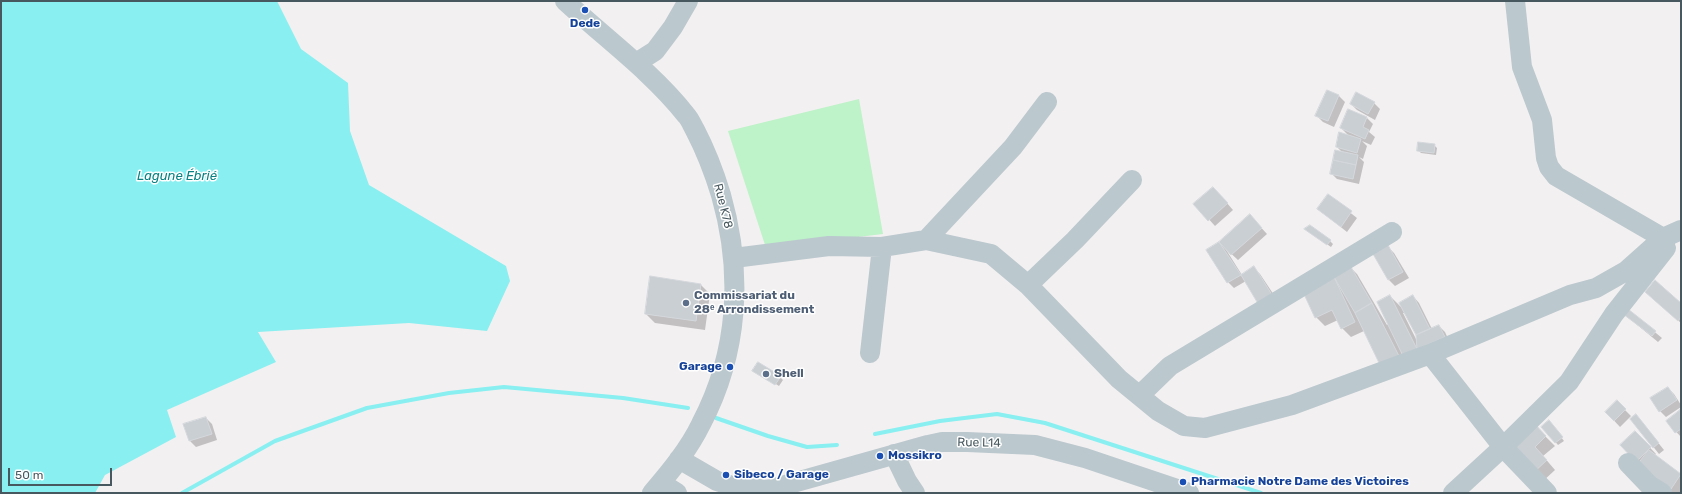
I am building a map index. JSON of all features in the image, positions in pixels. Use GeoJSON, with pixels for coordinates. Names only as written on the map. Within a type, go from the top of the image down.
{"type":"FeatureCollection","features":[{"type":"Feature","properties":{"kind":"street"},"geometry":{"type":"LineString","coordinates":[[636,63],[655,51],[673,27],[688,1]]}},
{"type":"Feature","properties":{"kind":"street"},"geometry":{"type":"LineString","coordinates":[[1516,1],[1522,67],[1542,120],[1546,158],[1549,168],[1556,176],[1675,233]]}},
{"type":"Feature","properties":{"kind":"street","name":"Rue K78"},"geometry":{"type":"LineString","coordinates":[[575,5],[636,63],[687,115],[709,157],[724,204],[734,258],[734,308],[732,332],[723,368],[717,387],[701,424],[679,459],[663,490]]}},
{"type":"Feature","properties":{"kind":"street"},"geometry":{"type":"LineString","coordinates":[[926,240],[1013,147],[1047,102]]}},
{"type":"Feature","properties":{"kind":"street"},"geometry":{"type":"LineString","coordinates":[[1028,285],[1075,240],[1132,180]]}},
{"type":"Feature","properties":{"kind":"street"},"geometry":{"type":"LineString","coordinates":[[1140,395],[1170,366],[1392,232]]}},
{"type":"Feature","properties":{"kind":"street"},"geometry":{"type":"LineString","coordinates":[[734,258],[829,246],[882,247],[926,240],[990,254],[1028,285],[1119,379],[1158,411],[1184,426],[1205,428],[1292,405],[1430,354],[1570,295],[1596,288],[1626,271],[1675,233]]}},
{"type":"Feature","properties":{"kind":"street"},"geometry":{"type":"LineString","coordinates":[[1453,493],[1503,447],[1569,382],[1614,314],[1675,233]]}},
{"type":"Feature","properties":{"kind":"street"},"geometry":{"type":"LineString","coordinates":[[870,353],[882,247]]}},
{"type":"Feature","properties":{"kind":"street"},"geometry":{"type":"LineString","coordinates":[[1430,354],[1503,447],[1547,493]]}},
{"type":"Feature","properties":{"kind":"street","name":"Rue L14"},"geometry":{"type":"LineString","coordinates":[[679,459],[717,481],[732,486],[766,492],[894,454],[942,442],[1035,445],[1085,458],[1189,493]]}},
{"type":"Feature","properties":{"kind":"street"},"geometry":{"type":"LineString","coordinates":[[894,454],[907,481],[915,493]]}},
{"type":"Feature","properties":{"kind":"street"},"geometry":{"type":"LineString","coordinates":[[1628,463],[1649,485],[1662,493]]}},
{"type":"Feature","properties":{"kind":"green space"},"geometry":{"type":"Polygon","coordinates":[[[859,99],[883,234],[766,248],[728,131],[859,99]]]}},
{"type":"Feature","properties":{"kind":"water","name":"Lagune Ébrié"},"geometry":{"type":"Polygon","coordinates":[[[1,1],[277,1],[301,49],[348,83],[350,131],[369,185],[506,266],[510,281],[487,331],[409,323],[258,332],[276,362],[167,410],[176,437],[105,475],[95,493],[1,493],[1,1]]]}},
{"type":"Feature","properties":{"kind":"building"},"geometry":{"type":"Polygon","coordinates":[[[1327,90],[1339,95],[1328,121],[1315,116],[1327,90]]]}},
{"type":"Feature","properties":{"kind":"building"},"geometry":{"type":"Polygon","coordinates":[[[1356,92],[1375,102],[1368,114],[1350,104],[1356,92]]]}},
{"type":"Feature","properties":{"kind":"building"},"geometry":{"type":"Polygon","coordinates":[[[1348,109],[1367,117],[1363,127],[1369,130],[1365,139],[1340,128],[1348,109]]]}},
{"type":"Feature","properties":{"kind":"building"},"geometry":{"type":"Polygon","coordinates":[[[1339,132],[1361,139],[1357,153],[1336,147],[1339,132]]]}},
{"type":"Feature","properties":{"kind":"building"},"geometry":{"type":"Polygon","coordinates":[[[1418,142],[1435,144],[1434,153],[1417,151],[1418,142]]]}},
{"type":"Feature","properties":{"kind":"building"},"geometry":{"type":"Polygon","coordinates":[[[1335,150],[1358,155],[1356,165],[1333,160],[1335,150]]]}},
{"type":"Feature","properties":{"kind":"building"},"geometry":{"type":"Polygon","coordinates":[[[1333,160],[1356,165],[1353,179],[1330,174],[1333,160]]]}},
{"type":"Feature","properties":{"kind":"building"},"geometry":{"type":"Polygon","coordinates":[[[1213,187],[1228,203],[1208,221],[1193,204],[1213,187]]]}},
{"type":"Feature","properties":{"kind":"building"},"geometry":{"type":"Polygon","coordinates":[[[1328,194],[1352,211],[1341,227],[1317,209],[1328,194]]]}},
{"type":"Feature","properties":{"kind":"building"},"geometry":{"type":"Polygon","coordinates":[[[1250,214],[1262,228],[1231,255],[1219,242],[1250,214]]]}},
{"type":"Feature","properties":{"kind":"building"},"geometry":{"type":"Polygon","coordinates":[[[1310,225],[1331,240],[1327,245],[1304,229],[1310,225]]]}},
{"type":"Feature","properties":{"kind":"building"},"geometry":{"type":"Polygon","coordinates":[[[1219,242],[1241,275],[1227,283],[1206,250],[1219,242]]]}},
{"type":"Feature","properties":{"kind":"building"},"geometry":{"type":"Polygon","coordinates":[[[1388,245],[1403,272],[1388,280],[1373,254],[1388,245]]]}},
{"type":"Feature","properties":{"kind":"building"},"geometry":{"type":"Polygon","coordinates":[[[1254,266],[1274,298],[1260,307],[1241,275],[1254,266]]]}},
{"type":"Feature","properties":{"kind":"building"},"geometry":{"type":"Polygon","coordinates":[[[1351,267],[1372,303],[1355,313],[1334,277],[1351,267]]]}},
{"type":"Feature","properties":{"kind":"building"},"geometry":{"type":"Polygon","coordinates":[[[650,276],[701,284],[696,321],[645,314],[650,276]]]}},
{"type":"Feature","properties":{"kind":"building"},"geometry":{"type":"Polygon","coordinates":[[[1334,277],[1355,322],[1341,329],[1332,310],[1315,318],[1303,292],[1334,277]]]}},
{"type":"Feature","properties":{"kind":"building"},"geometry":{"type":"Polygon","coordinates":[[[1655,280],[1681,303],[1681,317],[1678,321],[1645,292],[1655,280]]]}},
{"type":"Feature","properties":{"kind":"building"},"geometry":{"type":"Polygon","coordinates":[[[1390,295],[1417,349],[1403,356],[1377,302],[1390,295]]]}},
{"type":"Feature","properties":{"kind":"building"},"geometry":{"type":"Polygon","coordinates":[[[1413,295],[1430,329],[1416,335],[1399,303],[1413,295]]]}},
{"type":"Feature","properties":{"kind":"building"},"geometry":{"type":"Polygon","coordinates":[[[1372,303],[1399,356],[1380,365],[1355,313],[1372,303]]]}},
{"type":"Feature","properties":{"kind":"building"},"geometry":{"type":"Polygon","coordinates":[[[1628,309],[1656,331],[1652,336],[1623,314],[1628,309]]]}},
{"type":"Feature","properties":{"kind":"building"},"geometry":{"type":"Polygon","coordinates":[[[1439,325],[1445,337],[1417,349],[1416,335],[1439,325]]]}},
{"type":"Feature","properties":{"kind":"building"},"geometry":{"type":"Polygon","coordinates":[[[758,362],[781,376],[775,385],[752,371],[758,362]]]}},
{"type":"Feature","properties":{"kind":"building"},"geometry":{"type":"Polygon","coordinates":[[[1668,387],[1677,400],[1659,412],[1650,398],[1668,387]]]}},
{"type":"Feature","properties":{"kind":"building"},"geometry":{"type":"Polygon","coordinates":[[[1617,400],[1626,409],[1614,421],[1605,412],[1617,400]]]}},
{"type":"Feature","properties":{"kind":"building"},"geometry":{"type":"Polygon","coordinates":[[[1680,410],[1681,429],[1675,433],[1666,421],[1680,410]]]}},
{"type":"Feature","properties":{"kind":"building"},"geometry":{"type":"Polygon","coordinates":[[[1636,414],[1659,443],[1653,448],[1630,419],[1636,414]]]}},
{"type":"Feature","properties":{"kind":"building"},"geometry":{"type":"Polygon","coordinates":[[[206,417],[212,434],[189,441],[183,424],[206,417]]]}},
{"type":"Feature","properties":{"kind":"building"},"geometry":{"type":"Polygon","coordinates":[[[1549,420],[1563,437],[1555,443],[1541,427],[1549,420]]]}},
{"type":"Feature","properties":{"kind":"building"},"geometry":{"type":"Polygon","coordinates":[[[1535,424],[1546,436],[1535,447],[1547,460],[1532,474],[1509,447],[1535,424]]]}},
{"type":"Feature","properties":{"kind":"building"},"geometry":{"type":"Polygon","coordinates":[[[1635,431],[1651,447],[1636,462],[1620,445],[1635,431]]]}},
{"type":"Feature","properties":{"kind":"building"},"geometry":{"type":"Polygon","coordinates":[[[1649,450],[1681,474],[1669,492],[1636,467],[1649,450]]]}},
{"type":"Feature","properties":{"kind":"waterway"},"geometry":{"type":"LineString","coordinates":[[182,493],[275,441],[367,408],[449,393],[504,387],[623,398],[688,408]]}},
{"type":"Feature","properties":{"kind":"waterway"},"geometry":{"type":"LineString","coordinates":[[875,434],[940,421],[997,414],[1045,423],[1261,493]]}},
{"type":"Feature","properties":{"kind":"waterway"},"geometry":{"type":"LineString","coordinates":[[716,418],[768,436],[807,447],[837,445]]}},
{"type":"Feature","properties":{"kind":"place","name":"Dede"},"geometry":{"type":"Point","coordinates":[585,10]}},
{"type":"Feature","properties":{"kind":"place","name":"Commissariat du 28ᵉ Arrondissement"},"geometry":{"type":"Point","coordinates":[686,303]}},
{"type":"Feature","properties":{"kind":"place","name":"Garage"},"geometry":{"type":"Point","coordinates":[730,367]}},
{"type":"Feature","properties":{"kind":"place","name":"Shell"},"geometry":{"type":"Point","coordinates":[766,374]}},
{"type":"Feature","properties":{"kind":"place","name":"Mossikro"},"geometry":{"type":"Point","coordinates":[880,456]}},
{"type":"Feature","properties":{"kind":"place","name":"Sibeco / Garage"},"geometry":{"type":"Point","coordinates":[726,475]}},
{"type":"Feature","properties":{"kind":"place","name":"Pharmacie Notre Dame des Victoires"},"geometry":{"type":"Point","coordinates":[1183,482]}}]}
